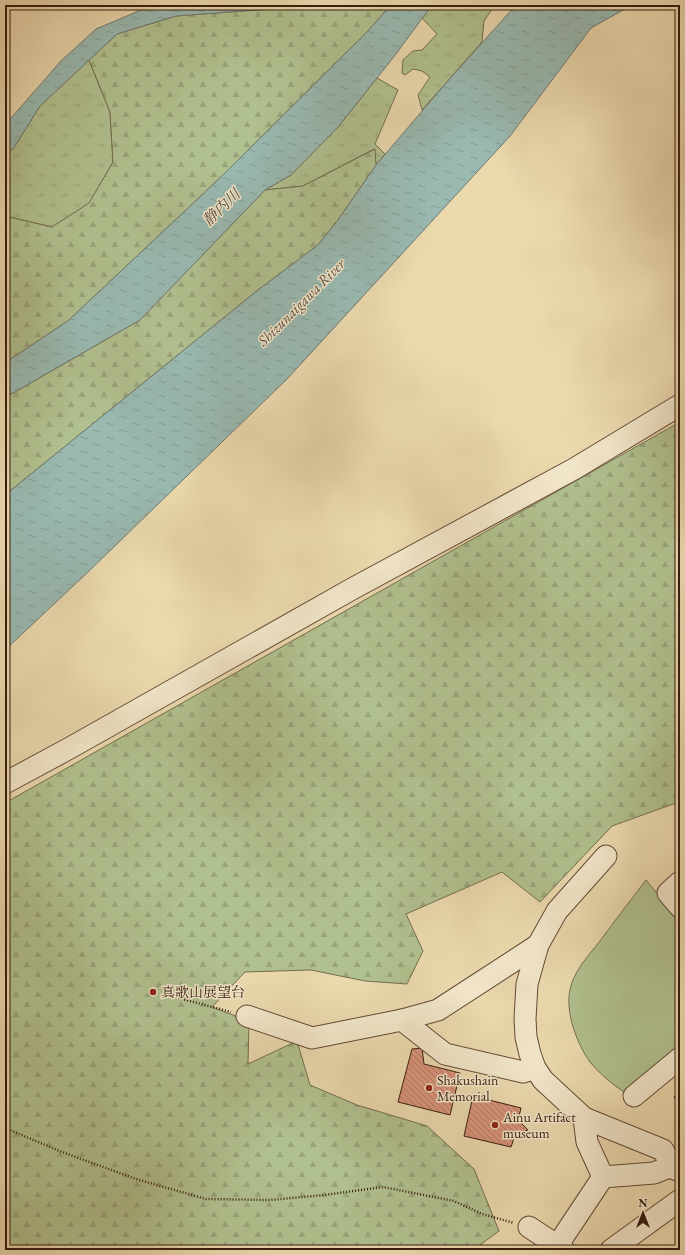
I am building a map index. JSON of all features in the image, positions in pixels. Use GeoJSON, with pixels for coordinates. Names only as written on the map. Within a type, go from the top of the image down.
{"type":"FeatureCollection","features":[{"type":"Feature","properties":{"kind":"street"},"geometry":{"type":"LineString","coordinates":[[5,783],[352,589],[574,469],[680,405]]}},
{"type":"Feature","properties":{"kind":"street"},"geometry":{"type":"LineString","coordinates":[[603,1177],[654,1173],[675,1169],[663,1150],[584,1118],[543,1080],[535,1068],[530,1054],[526,1037],[525,1007],[527,984],[538,945],[557,911],[606,856]]}},
{"type":"Feature","properties":{"kind":"street"},"geometry":{"type":"LineString","coordinates":[[680,882],[668,893],[680,908]]}},
{"type":"Feature","properties":{"kind":"street"},"geometry":{"type":"LineString","coordinates":[[247,1016],[312,1038],[402,1020],[438,1010],[538,945]]}},
{"type":"Feature","properties":{"kind":"street"},"geometry":{"type":"LineString","coordinates":[[402,1020],[445,1054],[523,1072],[535,1068]]}},
{"type":"Feature","properties":{"kind":"street"},"geometry":{"type":"LineString","coordinates":[[634,1096],[677,1065]]}},
{"type":"Feature","properties":{"kind":"street"},"geometry":{"type":"LineString","coordinates":[[584,1118],[587,1142],[603,1177]]}},
{"type":"Feature","properties":{"kind":"street"},"geometry":{"type":"LineString","coordinates":[[529,1227],[561,1248],[603,1177]]}},
{"type":"Feature","properties":{"kind":"street"},"geometry":{"type":"LineString","coordinates":[[611,1250],[680,1200]]}},
{"type":"Feature","properties":{"kind":"path"},"geometry":{"type":"LineString","coordinates":[[164,994],[247,1016]]}},
{"type":"Feature","properties":{"kind":"path"},"geometry":{"type":"LineString","coordinates":[[5,1128],[62,1152],[136,1179],[206,1199],[270,1200],[324,1195],[383,1187],[454,1201],[482,1214],[529,1227]]}},
{"type":"Feature","properties":{"kind":"green space"},"geometry":{"type":"Polygon","coordinates":[[[299,5],[391,5],[366,33],[221,177],[69,320],[5,363],[5,216],[52,227],[89,203],[113,162],[110,112],[89,60],[117,34],[176,16],[297,7],[299,5]]]}},
{"type":"Feature","properties":{"kind":"green space"},"geometry":{"type":"Polygon","coordinates":[[[432,5],[495,5],[484,21],[482,42],[422,110],[418,95],[430,77],[422,71],[413,69],[405,75],[402,73],[403,60],[413,51],[422,50],[437,34],[422,18],[432,5]]]}},
{"type":"Feature","properties":{"kind":"green space"},"geometry":{"type":"Polygon","coordinates":[[[89,60],[110,112],[113,162],[89,204],[52,227],[5,216],[5,154],[13,149],[40,106],[89,60]]]}},
{"type":"Feature","properties":{"kind":"green space"},"geometry":{"type":"Polygon","coordinates":[[[377,78],[398,90],[375,144],[385,154],[376,165],[374,149],[303,186],[265,190],[291,175],[338,127],[377,78]]]}},
{"type":"Feature","properties":{"kind":"green space"},"geometry":{"type":"Polygon","coordinates":[[[375,149],[376,165],[338,220],[318,245],[258,290],[5,495],[5,396],[13,393],[140,320],[265,190],[303,186],[375,149]]]}},
{"type":"Feature","properties":{"kind":"green space"},"geometry":{"type":"Polygon","coordinates":[[[680,422],[680,803],[676,803],[612,826],[540,902],[502,872],[406,914],[423,951],[407,984],[365,981],[311,970],[245,972],[212,1007],[249,1021],[248,1064],[297,1041],[310,1085],[357,1105],[427,1126],[474,1169],[499,1231],[473,1250],[5,1250],[5,803],[680,422]]]}},
{"type":"Feature","properties":{"kind":"green space"},"geometry":{"type":"Polygon","coordinates":[[[646,880],[680,921],[680,1049],[627,1094],[602,1075],[585,1055],[573,1028],[569,1008],[569,999],[572,983],[578,970],[646,880]]]}},
{"type":"Feature","properties":{"kind":"water"},"geometry":{"type":"Polygon","coordinates":[[[153,5],[299,5],[297,7],[176,16],[117,34],[40,106],[13,149],[5,154],[5,125],[61,61],[96,29],[153,5]]]}},
{"type":"Feature","properties":{"kind":"water","name":"静内川"},"geometry":{"type":"Polygon","coordinates":[[[391,5],[432,5],[396,54],[338,127],[291,175],[265,190],[140,320],[13,393],[5,396],[5,363],[69,320],[221,177],[366,33],[391,5]]]}},
{"type":"Feature","properties":{"kind":"water","name":"Shizunaigawa River"},"geometry":{"type":"Polygon","coordinates":[[[516,5],[632,5],[591,28],[510,136],[287,379],[87,573],[5,650],[5,495],[258,290],[318,245],[338,220],[376,165],[446,83],[516,5]]]}},
{"type":"Feature","properties":{"kind":"building","name":"Shakushain Memorial"},"geometry":{"type":"Polygon","coordinates":[[[422,1048],[424,1064],[460,1073],[450,1115],[398,1102],[412,1049],[422,1048]]]}},
{"type":"Feature","properties":{"kind":"building"},"geometry":{"type":"Polygon","coordinates":[[[680,1092],[680,1105],[674,1097],[680,1092]]]}},
{"type":"Feature","properties":{"kind":"building","name":"Ainu Artifact museum"},"geometry":{"type":"Polygon","coordinates":[[[473,1096],[521,1108],[518,1120],[528,1130],[515,1135],[511,1147],[464,1136],[473,1096]]]}},
{"type":"Feature","properties":{"kind":"place","name":"真歌山展望台"},"geometry":{"type":"Point","coordinates":[153,992]}},
{"type":"Feature","properties":{"kind":"place","name":"Shakushain Memorial"},"geometry":{"type":"Point","coordinates":[429,1088]}},
{"type":"Feature","properties":{"kind":"place","name":"Ainu Artifact museum"},"geometry":{"type":"Point","coordinates":[495,1125]}}]}
